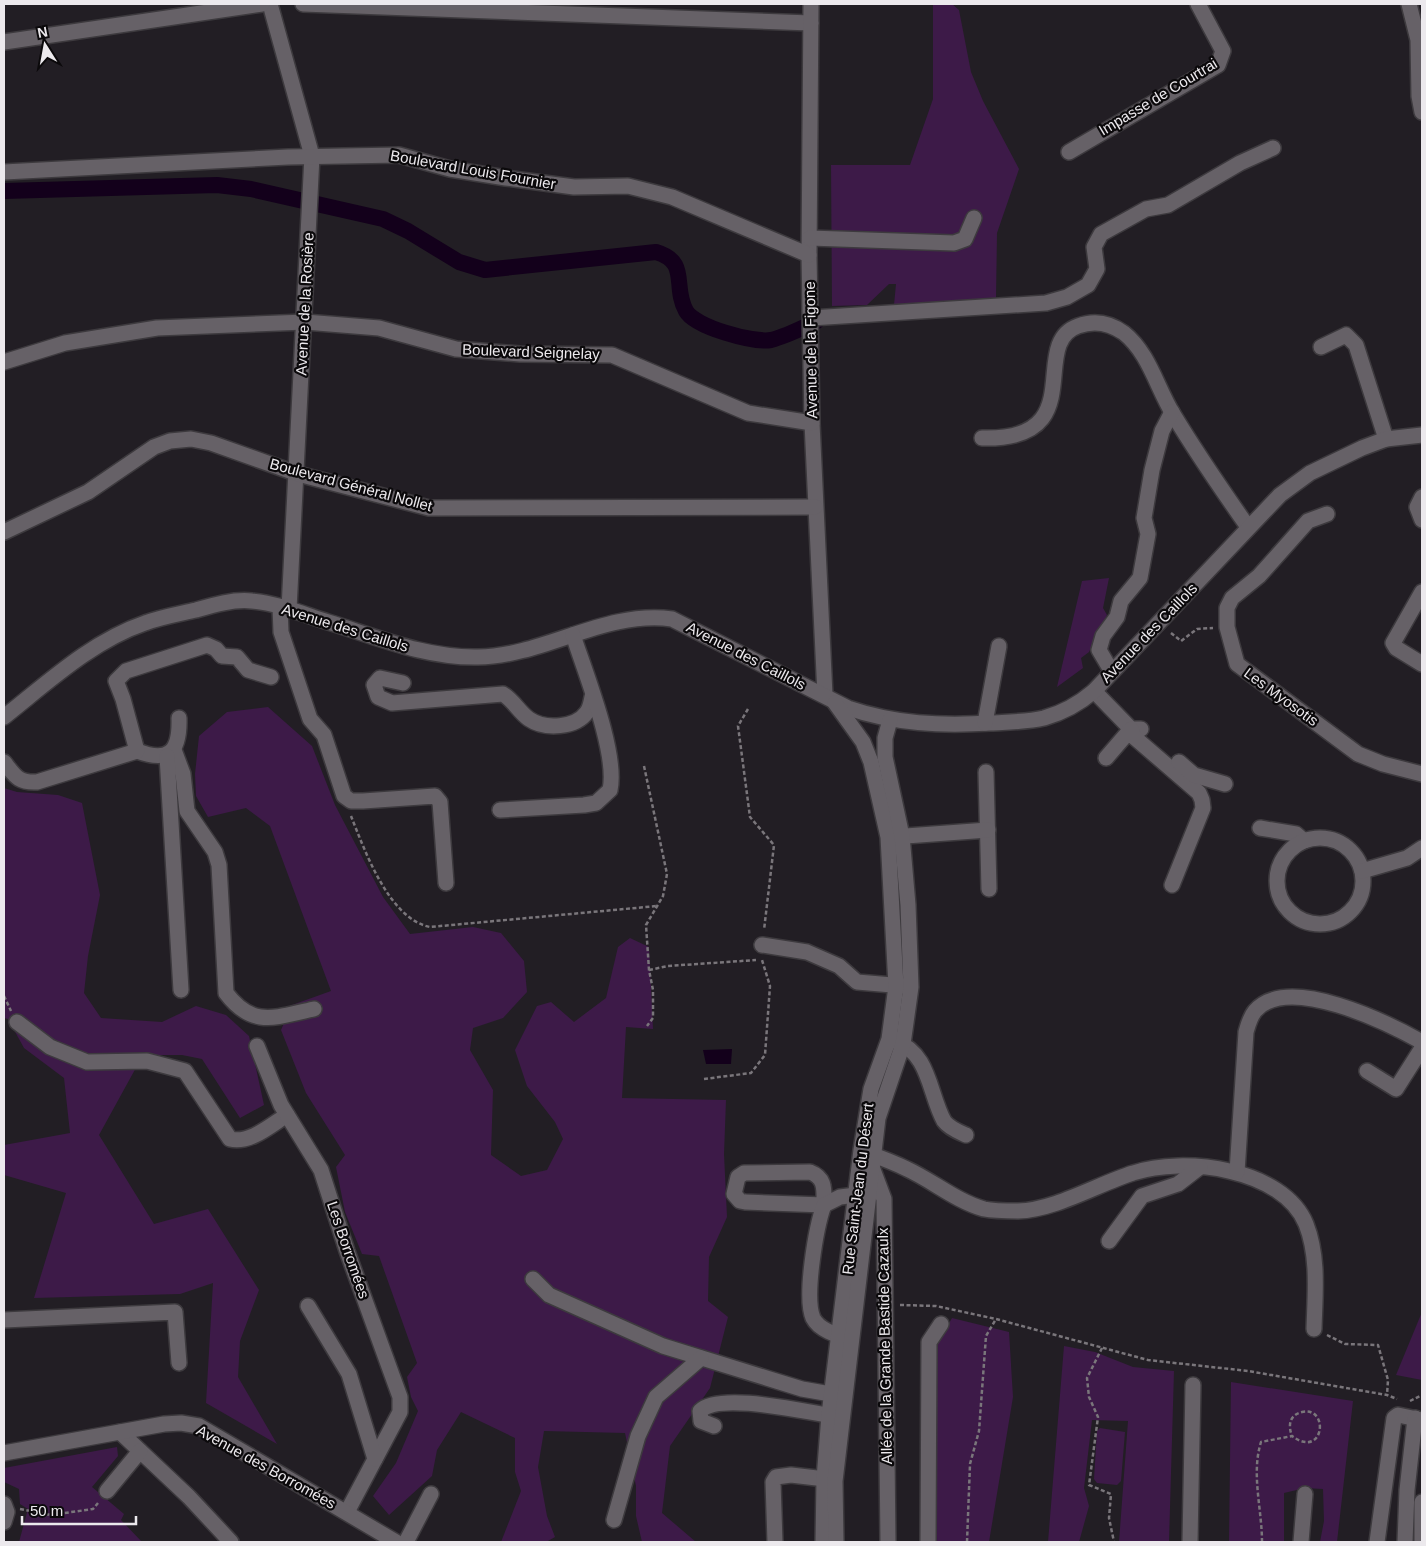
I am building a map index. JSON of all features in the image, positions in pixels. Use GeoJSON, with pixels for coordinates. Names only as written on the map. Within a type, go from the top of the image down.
{"type":"FeatureCollection","features":[{"type":"Feature","properties":{"kind":"street"},"geometry":{"type":"LineString","coordinates":[[4,42],[262,4]]}},
{"type":"Feature","properties":{"kind":"street","name":"Avenue de la Rosière"},"geometry":{"type":"LineString","coordinates":[[270,4],[312,156],[298,474],[281,632],[310,719],[324,735],[344,796]]}},
{"type":"Feature","properties":{"kind":"street"},"geometry":{"type":"LineString","coordinates":[[304,4],[811,23]]}},
{"type":"Feature","properties":{"kind":"street","name":"Avenue de la Figone"},"geometry":{"type":"LineString","coordinates":[[811,4],[809,255],[812,423],[815,508],[829,698]]}},
{"type":"Feature","properties":{"kind":"street","name":"Impasse de Courtrai"},"geometry":{"type":"LineString","coordinates":[[1069,152],[1218,64],[1223,51],[1198,4]]}},
{"type":"Feature","properties":{"kind":"street"},"geometry":{"type":"LineString","coordinates":[[1409,4],[1418,40],[1418,96],[1422,112]]}},
{"type":"Feature","properties":{"kind":"street"},"geometry":{"type":"LineString","coordinates":[[811,312],[1046,303],[1067,296],[1088,285],[1096,269],[1094,247],[1101,234],[1146,209],[1168,204],[1240,163],[1273,148]]}},
{"type":"Feature","properties":{"kind":"street","name":"Boulevard Louis Fournier"},"geometry":{"type":"LineString","coordinates":[[4,172],[312,156],[399,155],[450,169],[506,178],[574,187],[628,186],[672,197],[809,255]]}},
{"type":"Feature","properties":{"kind":"street"},"geometry":{"type":"LineString","coordinates":[[810,238],[954,243],[965,239],[974,218]]}},
{"type":"Feature","properties":{"kind":"street","name":"Boulevard Seignelay"},"geometry":{"type":"LineString","coordinates":[[4,362],[65,343],[157,328],[304,322],[379,328],[456,349],[520,354],[612,355],[748,413],[812,423]]}},
{"type":"Feature","properties":{"kind":"street"},"geometry":{"type":"LineString","coordinates":[[982,438],[1006,438],[1028,432],[1042,422],[1049,404],[1060,341],[1067,332],[1090,324],[1104,323],[1125,334],[1143,356],[1172,412],[1248,527]]}},
{"type":"Feature","properties":{"kind":"street"},"geometry":{"type":"LineString","coordinates":[[1321,347],[1346,335],[1356,345],[1386,439]]}},
{"type":"Feature","properties":{"kind":"street"},"geometry":{"type":"LineString","coordinates":[[1112,672],[1099,650],[1103,636],[1117,617],[1120,601],[1140,578],[1148,534],[1144,518],[1152,470],[1162,431],[1172,412]]}},
{"type":"Feature","properties":{"kind":"street","name":"Avenue des Caillols"},"geometry":{"type":"LineString","coordinates":[[4,717],[82,657],[115,636],[145,623],[234,601],[250,600],[284,608],[425,653],[453,658],[486,657],[515,652],[628,618],[650,616],[672,619],[848,708],[890,720],[917,724],[985,723],[1045,718],[1082,701],[1094,691],[1280,495],[1310,473],[1362,448],[1386,439],[1422,435]]}},
{"type":"Feature","properties":{"kind":"street","name":"Boulevard Général Nollet"},"geometry":{"type":"LineString","coordinates":[[4,532],[88,492],[154,447],[170,441],[191,439],[211,443],[298,474],[429,508],[815,508]]}},
{"type":"Feature","properties":{"kind":"street"},"geometry":{"type":"LineString","coordinates":[[1422,497],[1417,507],[1422,520]]}},
{"type":"Feature","properties":{"kind":"street","name":"Les Myosotis"},"geometry":{"type":"LineString","coordinates":[[1327,514],[1308,521],[1259,576],[1232,598],[1227,608],[1227,627],[1237,664],[1246,673],[1358,754],[1383,764],[1422,774]]}},
{"type":"Feature","properties":{"kind":"street"},"geometry":{"type":"LineString","coordinates":[[1422,592],[1393,643],[1396,648],[1422,664]]}},
{"type":"Feature","properties":{"kind":"street"},"geometry":{"type":"LineString","coordinates":[[500,810],[596,803],[604,798],[610,790],[612,768],[604,731],[574,635]]}},
{"type":"Feature","properties":{"kind":"street"},"geometry":{"type":"LineString","coordinates":[[137,750],[116,681],[126,671],[207,644],[216,649],[222,656],[237,657],[248,670],[271,677]]}},
{"type":"Feature","properties":{"kind":"street"},"geometry":{"type":"LineString","coordinates":[[985,723],[999,646]]}},
{"type":"Feature","properties":{"kind":"street"},"geometry":{"type":"LineString","coordinates":[[403,683],[380,678],[374,685],[378,697],[392,703],[503,694],[513,700],[528,718],[538,724],[558,726],[574,722],[583,716],[589,710],[592,697]]}},
{"type":"Feature","properties":{"kind":"street"},"geometry":{"type":"LineString","coordinates":[[1094,691],[1131,729],[1134,737],[1199,793],[1202,800],[1203,808],[1172,885]]}},
{"type":"Feature","properties":{"kind":"street","name":"Rue Saint-Jean du Désert"},"geometry":{"type":"LineString","coordinates":[[829,698],[863,742],[895,837]]}},
{"type":"Feature","properties":{"kind":"street"},"geometry":{"type":"LineString","coordinates":[[180,718],[178,741],[170,753],[181,990]]}},
{"type":"Feature","properties":{"kind":"street","name":"Rue Saint-Jean du Désert"},"geometry":{"type":"LineString","coordinates":[[822,1542],[867,1158],[896,1042],[903,986],[908,905],[895,837],[885,757],[886,738],[890,720]]}},
{"type":"Feature","properties":{"kind":"street"},"geometry":{"type":"LineString","coordinates":[[1106,758],[1131,729],[1140,728],[1194,775],[1224,784]]}},
{"type":"Feature","properties":{"kind":"street"},"geometry":{"type":"LineString","coordinates":[[4,762],[15,776],[25,782],[38,782],[137,750],[150,756],[170,753]]}},
{"type":"Feature","properties":{"kind":"street"},"geometry":{"type":"LineString","coordinates":[[170,753],[183,774],[188,811],[215,852],[219,865],[226,994],[237,1008],[250,1016],[278,1016],[314,1009]]}},
{"type":"Feature","properties":{"kind":"street"},"geometry":{"type":"LineString","coordinates":[[986,772],[989,889]]}},
{"type":"Feature","properties":{"kind":"street"},"geometry":{"type":"LineString","coordinates":[[344,796],[351,801],[435,796],[440,802],[446,883]]}},
{"type":"Feature","properties":{"kind":"street"},"geometry":{"type":"LineString","coordinates":[[1260,828],[1296,834],[1304,841]]}},
{"type":"Feature","properties":{"kind":"street"},"geometry":{"type":"LineString","coordinates":[[895,837],[988,830]]}},
{"type":"Feature","properties":{"kind":"street"},"geometry":{"type":"LineString","coordinates":[[1320,838],[1336,841],[1355,856],[1362,871],[1360,895],[1346,915],[1324,924],[1300,919],[1282,902],[1276,879],[1280,863],[1285,856],[1304,841],[1320,838]]}},
{"type":"Feature","properties":{"kind":"street"},"geometry":{"type":"LineString","coordinates":[[1362,871],[1407,858],[1422,848]]}},
{"type":"Feature","properties":{"kind":"street"},"geometry":{"type":"LineString","coordinates":[[762,952],[808,952],[839,966],[857,982],[903,986]]}},
{"type":"Feature","properties":{"kind":"street"},"geometry":{"type":"LineString","coordinates":[[1237,1172],[1246,1032],[1254,1012],[1265,1002],[1278,999],[1302,998],[1341,1005],[1389,1024],[1422,1042]]}},
{"type":"Feature","properties":{"kind":"street"},"geometry":{"type":"LineString","coordinates":[[17,1022],[50,1048],[87,1062],[147,1062],[184,1071],[230,1139],[240,1142],[288,1115]]}},
{"type":"Feature","properties":{"kind":"street"},"geometry":{"type":"LineString","coordinates":[[896,1042],[920,1061],[944,1122],[966,1135]]}},
{"type":"Feature","properties":{"kind":"street","name":"Les Borromées"},"geometry":{"type":"LineString","coordinates":[[257,1046],[288,1115],[321,1170],[346,1251],[400,1397],[400,1412],[347,1512]]}},
{"type":"Feature","properties":{"kind":"street"},"geometry":{"type":"LineString","coordinates":[[1367,1070],[1396,1089],[1422,1048]]}},
{"type":"Feature","properties":{"kind":"street"},"geometry":{"type":"LineString","coordinates":[[867,1158],[908,1169],[950,1194],[985,1209],[1020,1211],[1044,1206],[1135,1172],[1154,1168],[1200,1167],[1237,1172],[1260,1181],[1286,1197],[1305,1222],[1313,1247],[1315,1265],[1314,1329]]}},
{"type":"Feature","properties":{"kind":"street","name":"Allée de la Grande Bastide Cazaulx"},"geometry":{"type":"LineString","coordinates":[[867,1158],[884,1199],[888,1542]]}},
{"type":"Feature","properties":{"kind":"street"},"geometry":{"type":"LineString","coordinates":[[1109,1240],[1142,1196],[1178,1184],[1200,1167]]}},
{"type":"Feature","properties":{"kind":"street"},"geometry":{"type":"LineString","coordinates":[[846,1337],[819,1326],[813,1318],[809,1301],[819,1219],[824,1205],[824,1183],[818,1175],[810,1172],[744,1173],[735,1182],[734,1194],[740,1201],[745,1202],[824,1205],[840,1197],[862,1194]]}},
{"type":"Feature","properties":{"kind":"street"},"geometry":{"type":"LineString","coordinates":[[533,1279],[549,1295],[663,1346],[802,1389],[839,1396]]}},
{"type":"Feature","properties":{"kind":"street"},"geometry":{"type":"LineString","coordinates":[[308,1306],[349,1374],[376,1459]]}},
{"type":"Feature","properties":{"kind":"street"},"geometry":{"type":"LineString","coordinates":[[4,1320],[175,1312],[179,1363]]}},
{"type":"Feature","properties":{"kind":"street"},"geometry":{"type":"LineString","coordinates":[[928,1542],[929,1342],[941,1324]]}},
{"type":"Feature","properties":{"kind":"street"},"geometry":{"type":"LineString","coordinates":[[614,1520],[638,1436],[656,1397],[701,1358]]}},
{"type":"Feature","properties":{"kind":"street"},"geometry":{"type":"LineString","coordinates":[[1190,1542],[1193,1385]]}},
{"type":"Feature","properties":{"kind":"street"},"geometry":{"type":"LineString","coordinates":[[714,1426],[701,1421],[700,1411],[706,1405],[727,1402],[754,1403],[836,1416]]}},
{"type":"Feature","properties":{"kind":"street"},"geometry":{"type":"LineString","coordinates":[[1377,1542],[1392,1424],[1394,1418],[1398,1416],[1419,1419],[1407,1490],[1405,1542]]}},
{"type":"Feature","properties":{"kind":"street","name":"Avenue des Borromées"},"geometry":{"type":"LineString","coordinates":[[4,1453],[164,1424],[182,1423],[199,1426],[396,1542]]}},
{"type":"Feature","properties":{"kind":"street"},"geometry":{"type":"LineString","coordinates":[[120,1432],[189,1497],[231,1542]]}},
{"type":"Feature","properties":{"kind":"street"},"geometry":{"type":"LineString","coordinates":[[107,1491],[140,1451]]}},
{"type":"Feature","properties":{"kind":"street"},"geometry":{"type":"LineString","coordinates":[[775,1542],[773,1482],[776,1477],[783,1475],[829,1480]]}},
{"type":"Feature","properties":{"kind":"street","name":"Rue Saint-Jean du Désert"},"geometry":{"type":"LineString","coordinates":[[829,1480],[836,1542]]}},
{"type":"Feature","properties":{"kind":"street"},"geometry":{"type":"LineString","coordinates":[[406,1542],[431,1494]]}},
{"type":"Feature","properties":{"kind":"street"},"geometry":{"type":"LineString","coordinates":[[1301,1542],[1305,1494]]}},
{"type":"Feature","properties":{"kind":"street"},"geometry":{"type":"LineString","coordinates":[[1422,1502],[1422,1542]]}},
{"type":"Feature","properties":{"kind":"street"},"geometry":{"type":"LineString","coordinates":[[4,1522],[5,1505]]}},
{"type":"Feature","properties":{"kind":"path"},"geometry":{"type":"LineString","coordinates":[[1158,623],[1181,641],[1197,629],[1227,627]]}},
{"type":"Feature","properties":{"kind":"path"},"geometry":{"type":"LineString","coordinates":[[704,1079],[751,1073],[765,1056],[770,986],[762,952],[774,845],[750,817],[738,726],[748,709]]}},
{"type":"Feature","properties":{"kind":"path"},"geometry":{"type":"LineString","coordinates":[[644,766],[667,874],[663,896],[646,925],[649,970],[653,990],[653,1018],[647,1026]]}},
{"type":"Feature","properties":{"kind":"path"},"geometry":{"type":"LineString","coordinates":[[344,796],[361,841],[394,904],[419,925],[430,927],[657,906]]}},
{"type":"Feature","properties":{"kind":"path"},"geometry":{"type":"LineString","coordinates":[[649,970],[762,952]]}},
{"type":"Feature","properties":{"kind":"path"},"geometry":{"type":"LineString","coordinates":[[967,1542],[970,1464],[979,1431],[986,1336],[996,1319],[1148,1360],[1248,1371],[1387,1395],[1401,1401],[1411,1401],[1422,1395]]}},
{"type":"Feature","properties":{"kind":"path"},"geometry":{"type":"LineString","coordinates":[[1314,1329],[1345,1344],[1378,1346],[1388,1380],[1387,1395]]}},
{"type":"Feature","properties":{"kind":"path"},"geometry":{"type":"LineString","coordinates":[[1102,1348],[1087,1378],[1088,1397],[1098,1416],[1090,1485],[1111,1494],[1109,1518],[1114,1542]]}},
{"type":"Feature","properties":{"kind":"path"},"geometry":{"type":"LineString","coordinates":[[1262,1542],[1257,1454],[1261,1442],[1292,1436],[1300,1442],[1308,1442],[1316,1438],[1321,1430],[1320,1421],[1314,1414],[1306,1411],[1297,1413],[1291,1419],[1289,1428],[1292,1436]]}},
{"type":"Feature","properties":{"kind":"path"},"geometry":{"type":"LineString","coordinates":[[5,1505],[51,1515],[93,1509],[107,1491]]}},
{"type":"Feature","properties":{"kind":"shaded area"},"geometry":{"type":"Polygon","coordinates":[[[933,4],[952,4],[959,10],[971,72],[983,101],[1019,169],[997,233],[996,298],[894,305],[896,284],[889,284],[867,305],[832,306],[831,165],[910,165],[933,99],[933,4]]]}},
{"type":"Feature","properties":{"kind":"shaded area"},"geometry":{"type":"Polygon","coordinates":[[[1109,578],[1103,608],[1107,615],[1089,652],[1081,658],[1083,668],[1057,687],[1082,581],[1109,578]]]}},
{"type":"Feature","properties":{"kind":"shaded area"},"geometry":{"type":"Polygon","coordinates":[[[268,707],[312,746],[335,805],[383,897],[410,934],[473,927],[501,933],[524,961],[527,992],[503,1018],[473,1028],[470,1050],[493,1090],[491,1155],[521,1176],[547,1170],[563,1139],[555,1122],[527,1086],[515,1050],[537,1006],[551,1002],[574,1022],[606,998],[618,947],[630,938],[649,947],[653,1029],[626,1027],[622,1098],[726,1100],[724,1154],[727,1217],[709,1257],[708,1301],[728,1317],[710,1388],[670,1446],[662,1513],[696,1542],[642,1542],[636,1516],[636,1486],[625,1433],[544,1431],[538,1467],[547,1516],[555,1537],[546,1542],[501,1542],[521,1491],[515,1472],[515,1438],[461,1412],[437,1450],[432,1476],[389,1515],[373,1496],[396,1463],[418,1411],[411,1397],[407,1377],[417,1363],[379,1256],[362,1254],[345,1212],[336,1167],[345,1155],[306,1093],[281,1030],[292,1005],[331,991],[270,826],[246,808],[208,817],[196,796],[195,774],[199,736],[227,712],[268,707]]]}},
{"type":"Feature","properties":{"kind":"shaded area"},"geometry":{"type":"Polygon","coordinates":[[[4,788],[17,792],[58,795],[82,803],[100,895],[88,956],[84,993],[101,1018],[162,1022],[196,1006],[226,1015],[249,1036],[264,1105],[240,1118],[202,1059],[182,1055],[143,1055],[99,1135],[154,1224],[208,1209],[259,1290],[240,1341],[238,1377],[277,1444],[206,1403],[213,1283],[180,1294],[34,1298],[66,1193],[4,1175],[4,1145],[70,1133],[64,1078],[24,1048],[8,1019],[4,1018],[4,788]]]}},
{"type":"Feature","properties":{"kind":"shaded area"},"geometry":{"type":"Polygon","coordinates":[[[732,1049],[731,1064],[706,1064],[703,1050],[732,1049]]]}},
{"type":"Feature","properties":{"kind":"shaded area"},"geometry":{"type":"Polygon","coordinates":[[[1422,1312],[1422,1380],[1396,1375],[1422,1312]]]}},
{"type":"Feature","properties":{"kind":"shaded area"},"geometry":{"type":"Polygon","coordinates":[[[952,1318],[1009,1332],[1013,1397],[989,1542],[935,1542],[935,1348],[952,1318]]]}},
{"type":"Feature","properties":{"kind":"shaded area"},"geometry":{"type":"Polygon","coordinates":[[[1064,1346],[1095,1352],[1133,1367],[1174,1371],[1169,1542],[1119,1542],[1128,1421],[1092,1420],[1084,1488],[1089,1506],[1079,1542],[1048,1542],[1064,1346]]]}},
{"type":"Feature","properties":{"kind":"shaded area"},"geometry":{"type":"Polygon","coordinates":[[[1231,1382],[1353,1401],[1337,1542],[1320,1542],[1324,1521],[1323,1489],[1305,1488],[1284,1493],[1284,1542],[1229,1542],[1231,1382]]]}},
{"type":"Feature","properties":{"kind":"shaded area"},"geometry":{"type":"Polygon","coordinates":[[[1100,1428],[1125,1432],[1121,1481],[1117,1485],[1097,1483],[1094,1479],[1097,1431],[1100,1428]]]}},
{"type":"Feature","properties":{"kind":"shaded area"},"geometry":{"type":"Polygon","coordinates":[[[117,1447],[118,1456],[92,1487],[124,1514],[121,1520],[142,1542],[19,1542],[28,1509],[20,1504],[19,1489],[4,1482],[4,1468],[117,1447]]]}},
{"type":"Feature","properties":{"kind":"waterway"},"geometry":{"type":"LineString","coordinates":[[4,191],[217,185],[251,189],[383,219],[408,231],[459,262],[485,270],[656,252],[666,256],[677,268],[680,293],[686,311],[691,317],[712,328],[751,339],[771,340],[817,321]]}}]}
